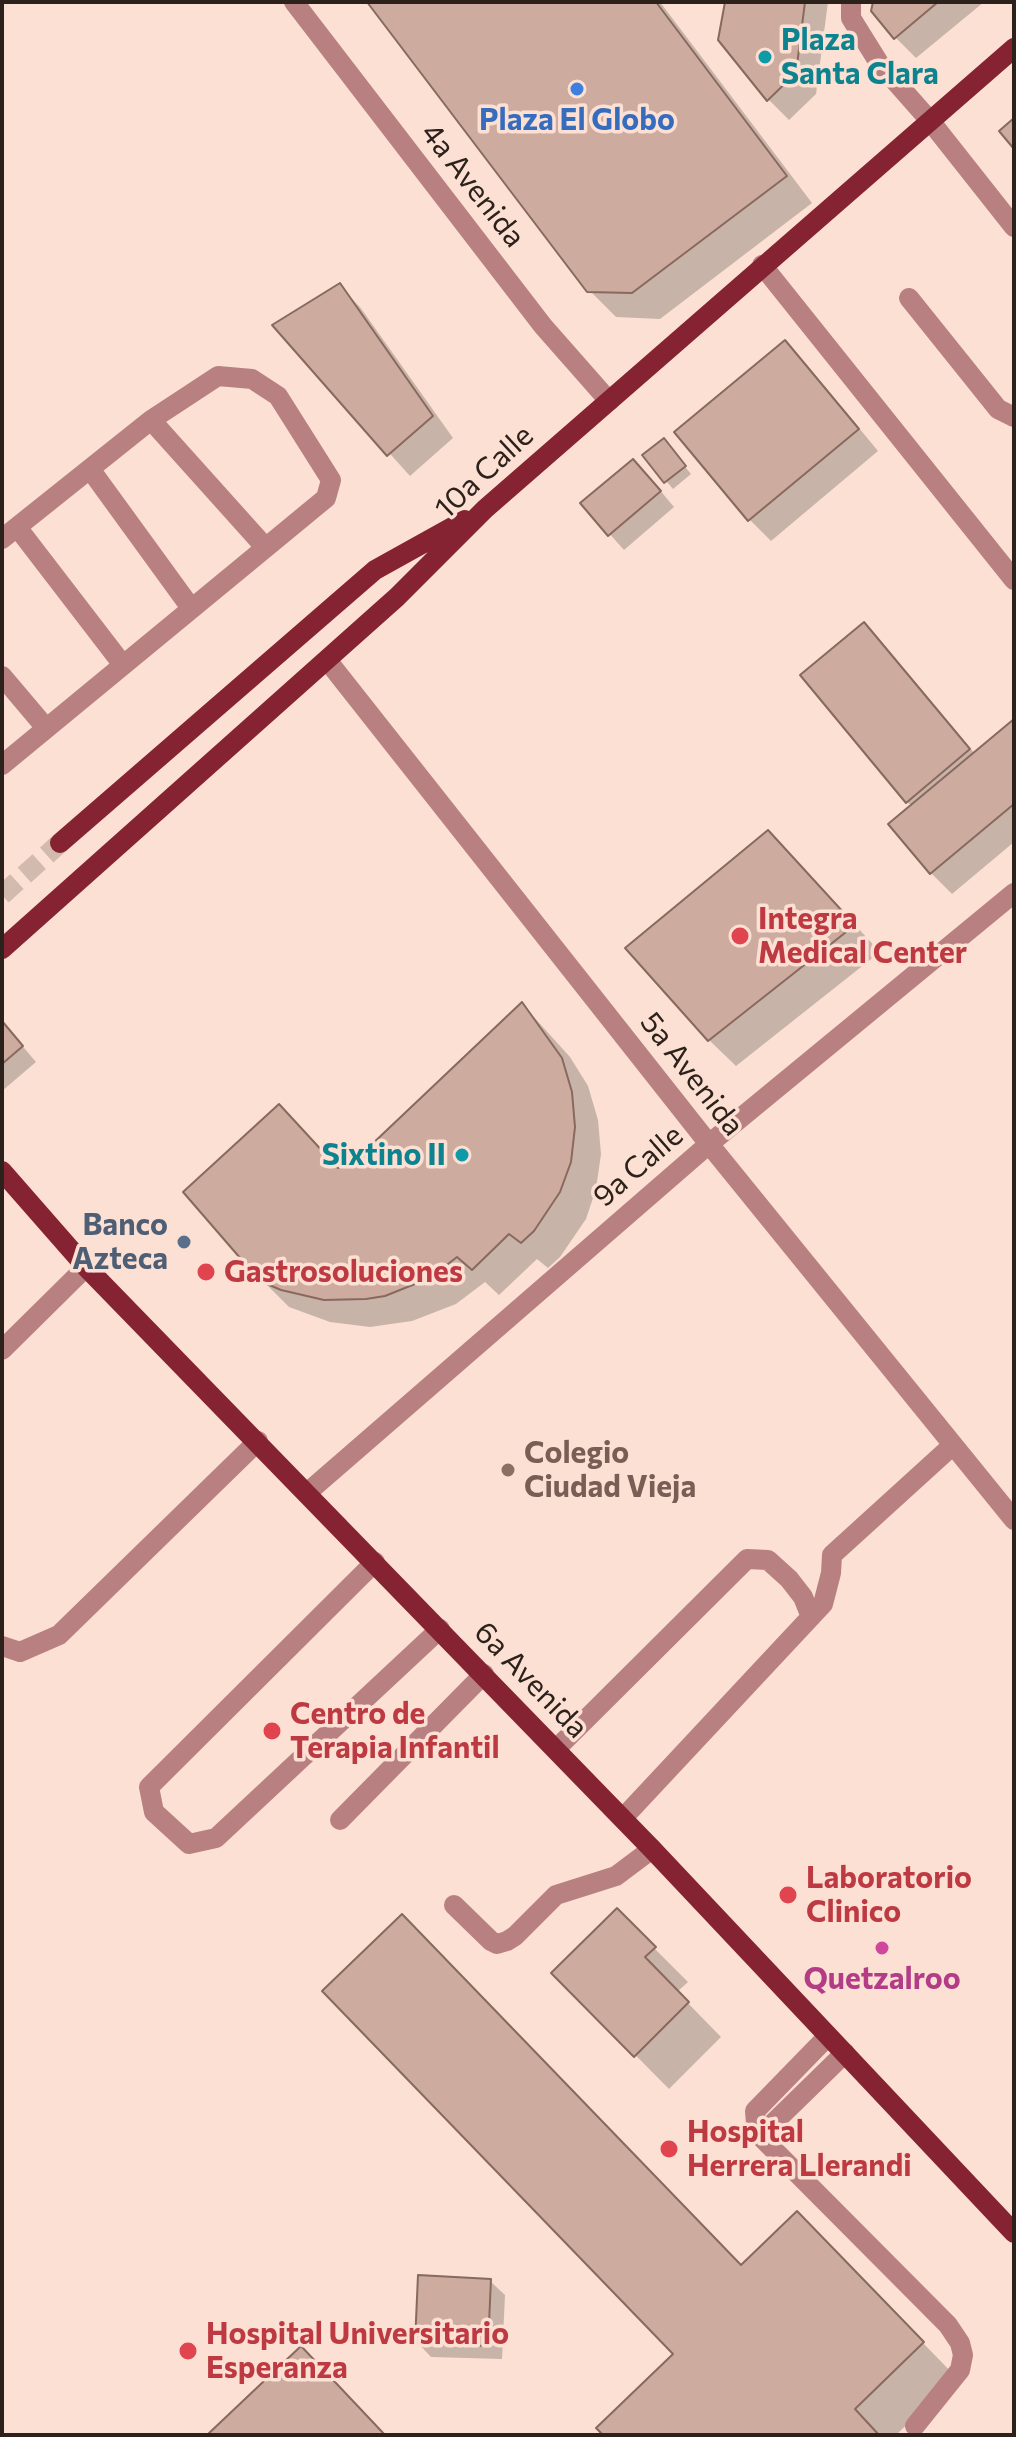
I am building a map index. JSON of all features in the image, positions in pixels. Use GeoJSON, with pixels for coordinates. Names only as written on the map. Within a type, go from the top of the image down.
{"type":"FeatureCollection","features":[{"type":"Feature","properties":{"kind":"main road","name":"10a Calle"},"geometry":{"type":"LineString","coordinates":[[2,949],[397,597],[485,509],[1014,48]]}},
{"type":"Feature","properties":{"kind":"main road"},"geometry":{"type":"LineString","coordinates":[[60,843],[375,570],[485,509]]}},
{"type":"Feature","properties":{"kind":"main road","name":"6a Avenida"},"geometry":{"type":"LineString","coordinates":[[3,1175],[86,1267],[623,1818],[1014,2233]]}},
{"type":"Feature","properties":{"kind":"street","name":"4a Avenida"},"geometry":{"type":"LineString","coordinates":[[294,2],[543,326],[609,401]]}},
{"type":"Feature","properties":{"kind":"street"},"geometry":{"type":"LineString","coordinates":[[851,2],[851,18],[879,63],[931,122],[1014,227]]}},
{"type":"Feature","properties":{"kind":"street"},"geometry":{"type":"LineString","coordinates":[[762,265],[1014,580]]}},
{"type":"Feature","properties":{"kind":"street"},"geometry":{"type":"LineString","coordinates":[[909,298],[998,409],[1014,417]]}},
{"type":"Feature","properties":{"kind":"street"},"geometry":{"type":"LineString","coordinates":[[2,765],[326,498],[331,480],[278,396],[252,379],[218,376],[151,420],[10,533],[123,665]]}},
{"type":"Feature","properties":{"kind":"street"},"geometry":{"type":"LineString","coordinates":[[151,420],[265,547]]}},
{"type":"Feature","properties":{"kind":"street"},"geometry":{"type":"LineString","coordinates":[[90,469],[191,608]]}},
{"type":"Feature","properties":{"kind":"street","name":"5a Avenida"},"geometry":{"type":"LineString","coordinates":[[327,660],[709,1144],[1014,1520]]}},
{"type":"Feature","properties":{"kind":"street"},"geometry":{"type":"LineString","coordinates":[[2,676],[46,728]]}},
{"type":"Feature","properties":{"kind":"street","name":"9a Calle"},"geometry":{"type":"LineString","coordinates":[[308,1492],[709,1144],[1014,893]]}},
{"type":"Feature","properties":{"kind":"street"},"geometry":{"type":"LineString","coordinates":[[2,1350],[86,1267]]}},
{"type":"Feature","properties":{"kind":"street"},"geometry":{"type":"LineString","coordinates":[[2,1646],[20,1652],[59,1635],[258,1441]]}},
{"type":"Feature","properties":{"kind":"street"},"geometry":{"type":"LineString","coordinates":[[623,1818],[823,1604],[832,1555],[953,1445]]}},
{"type":"Feature","properties":{"kind":"street"},"geometry":{"type":"LineString","coordinates":[[556,1749],[747,1559],[768,1560],[789,1579],[803,1597],[811,1617]]}},
{"type":"Feature","properties":{"kind":"street"},"geometry":{"type":"LineString","coordinates":[[375,1562],[149,1787],[154,1812],[189,1844],[216,1838],[440,1629]]}},
{"type":"Feature","properties":{"kind":"street"},"geometry":{"type":"LineString","coordinates":[[340,1820],[484,1674]]}},
{"type":"Feature","properties":{"kind":"street"},"geometry":{"type":"LineString","coordinates":[[454,1905],[497,1944],[515,1936],[556,1895],[616,1876],[652,1849]]}},
{"type":"Feature","properties":{"kind":"street"},"geometry":{"type":"LineString","coordinates":[[828,2036],[755,2111],[756,2124],[760,2136],[948,2325],[960,2343],[963,2355],[960,2370],[915,2426]]}},
{"type":"Feature","properties":{"kind":"street"},"geometry":{"type":"LineString","coordinates":[[760,2136],[845,2053]]}},
{"type":"Feature","properties":{"kind":"building","name":"Plaza El Globo"},"geometry":{"type":"Polygon","coordinates":[[[367,2],[656,2],[787,176],[632,293],[587,292],[367,2]]]}},
{"type":"Feature","properties":{"kind":"building","name":"Plaza Santa Clara"},"geometry":{"type":"Polygon","coordinates":[[[725,2],[805,2],[796,73],[767,101],[718,40],[725,2]]]}},
{"type":"Feature","properties":{"kind":"building"},"geometry":{"type":"Polygon","coordinates":[[[873,2],[938,2],[894,39],[871,11],[873,2]]]}},
{"type":"Feature","properties":{"kind":"building"},"geometry":{"type":"Polygon","coordinates":[[[1014,118],[1014,149],[999,131],[1014,118]]]}},
{"type":"Feature","properties":{"kind":"building"},"geometry":{"type":"Polygon","coordinates":[[[340,283],[433,416],[387,456],[272,325],[340,283]]]}},
{"type":"Feature","properties":{"kind":"building"},"geometry":{"type":"Polygon","coordinates":[[[785,340],[859,429],[748,521],[674,432],[785,340]]]}},
{"type":"Feature","properties":{"kind":"building"},"geometry":{"type":"Polygon","coordinates":[[[664,438],[686,466],[664,483],[642,455],[664,438]]]}},
{"type":"Feature","properties":{"kind":"building"},"geometry":{"type":"Polygon","coordinates":[[[633,459],[661,491],[608,536],[580,503],[633,459]]]}},
{"type":"Feature","properties":{"kind":"building"},"geometry":{"type":"Polygon","coordinates":[[[864,622],[970,749],[906,803],[800,675],[864,622]]]}},
{"type":"Feature","properties":{"kind":"building"},"geometry":{"type":"Polygon","coordinates":[[[1014,719],[1014,804],[930,874],[888,824],[1014,719]]]}},
{"type":"Feature","properties":{"kind":"building","name":"Integra Medical Center"},"geometry":{"type":"Polygon","coordinates":[[[768,830],[855,925],[708,1041],[625,948],[768,830]]]}},
{"type":"Feature","properties":{"kind":"building","name":"Sixtino II"},"geometry":{"type":"Polygon","coordinates":[[[522,1002],[562,1058],[572,1092],[575,1127],[571,1162],[560,1192],[534,1231],[521,1243],[509,1234],[472,1270],[457,1257],[430,1278],[385,1296],[324,1300],[281,1290],[260,1281],[183,1192],[279,1104],[338,1168],[361,1147],[369,1147],[522,1002]]]}},
{"type":"Feature","properties":{"kind":"building"},"geometry":{"type":"Polygon","coordinates":[[[2,1021],[23,1046],[2,1064],[2,1021]]]}},
{"type":"Feature","properties":{"kind":"building"},"geometry":{"type":"Polygon","coordinates":[[[617,1908],[656,1947],[645,1957],[689,2002],[634,2057],[551,1973],[617,1908]]]}},
{"type":"Feature","properties":{"kind":"building"},"geometry":{"type":"Polygon","coordinates":[[[402,1914],[741,2265],[797,2211],[924,2342],[855,2409],[879,2435],[603,2435],[596,2428],[673,2354],[322,1991],[402,1914]]]}},
{"type":"Feature","properties":{"kind":"building"},"geometry":{"type":"Polygon","coordinates":[[[418,2275],[491,2279],[488,2346],[415,2343],[418,2275]]]}},
{"type":"Feature","properties":{"kind":"building"},"geometry":{"type":"Polygon","coordinates":[[[301,2346],[385,2435],[207,2435],[301,2346]]]}},
{"type":"Feature","properties":{"kind":"tunnel"},"geometry":{"type":"LineString","coordinates":[[2,895],[60,843]]}},
{"type":"Feature","properties":{"kind":"place","name":"Plaza Santa Clara"},"geometry":{"type":"Point","coordinates":[765,57]}},
{"type":"Feature","properties":{"kind":"place","name":"Plaza El Globo"},"geometry":{"type":"Point","coordinates":[577,89]}},
{"type":"Feature","properties":{"kind":"place","name":"Integra Medical Center"},"geometry":{"type":"Point","coordinates":[740,936]}},
{"type":"Feature","properties":{"kind":"place","name":"Sixtino II"},"geometry":{"type":"Point","coordinates":[462,1155]}},
{"type":"Feature","properties":{"kind":"place","name":"Banco Azteca"},"geometry":{"type":"Point","coordinates":[184,1242]}},
{"type":"Feature","properties":{"kind":"place","name":"Gastrosoluciones"},"geometry":{"type":"Point","coordinates":[206,1272]}},
{"type":"Feature","properties":{"kind":"place","name":"Colegio Ciudad Vieja"},"geometry":{"type":"Point","coordinates":[508,1470]}},
{"type":"Feature","properties":{"kind":"place","name":"Centro de Terapia Infantil"},"geometry":{"type":"Point","coordinates":[272,1731]}},
{"type":"Feature","properties":{"kind":"place","name":"Laboratorio Clinico"},"geometry":{"type":"Point","coordinates":[788,1895]}},
{"type":"Feature","properties":{"kind":"place","name":"Quetzalroo"},"geometry":{"type":"Point","coordinates":[882,1948]}},
{"type":"Feature","properties":{"kind":"place","name":"Hospital Herrera Llerandi"},"geometry":{"type":"Point","coordinates":[669,2149]}},
{"type":"Feature","properties":{"kind":"place","name":"Hospital Universitario Esperanza"},"geometry":{"type":"Point","coordinates":[188,2351]}}]}
